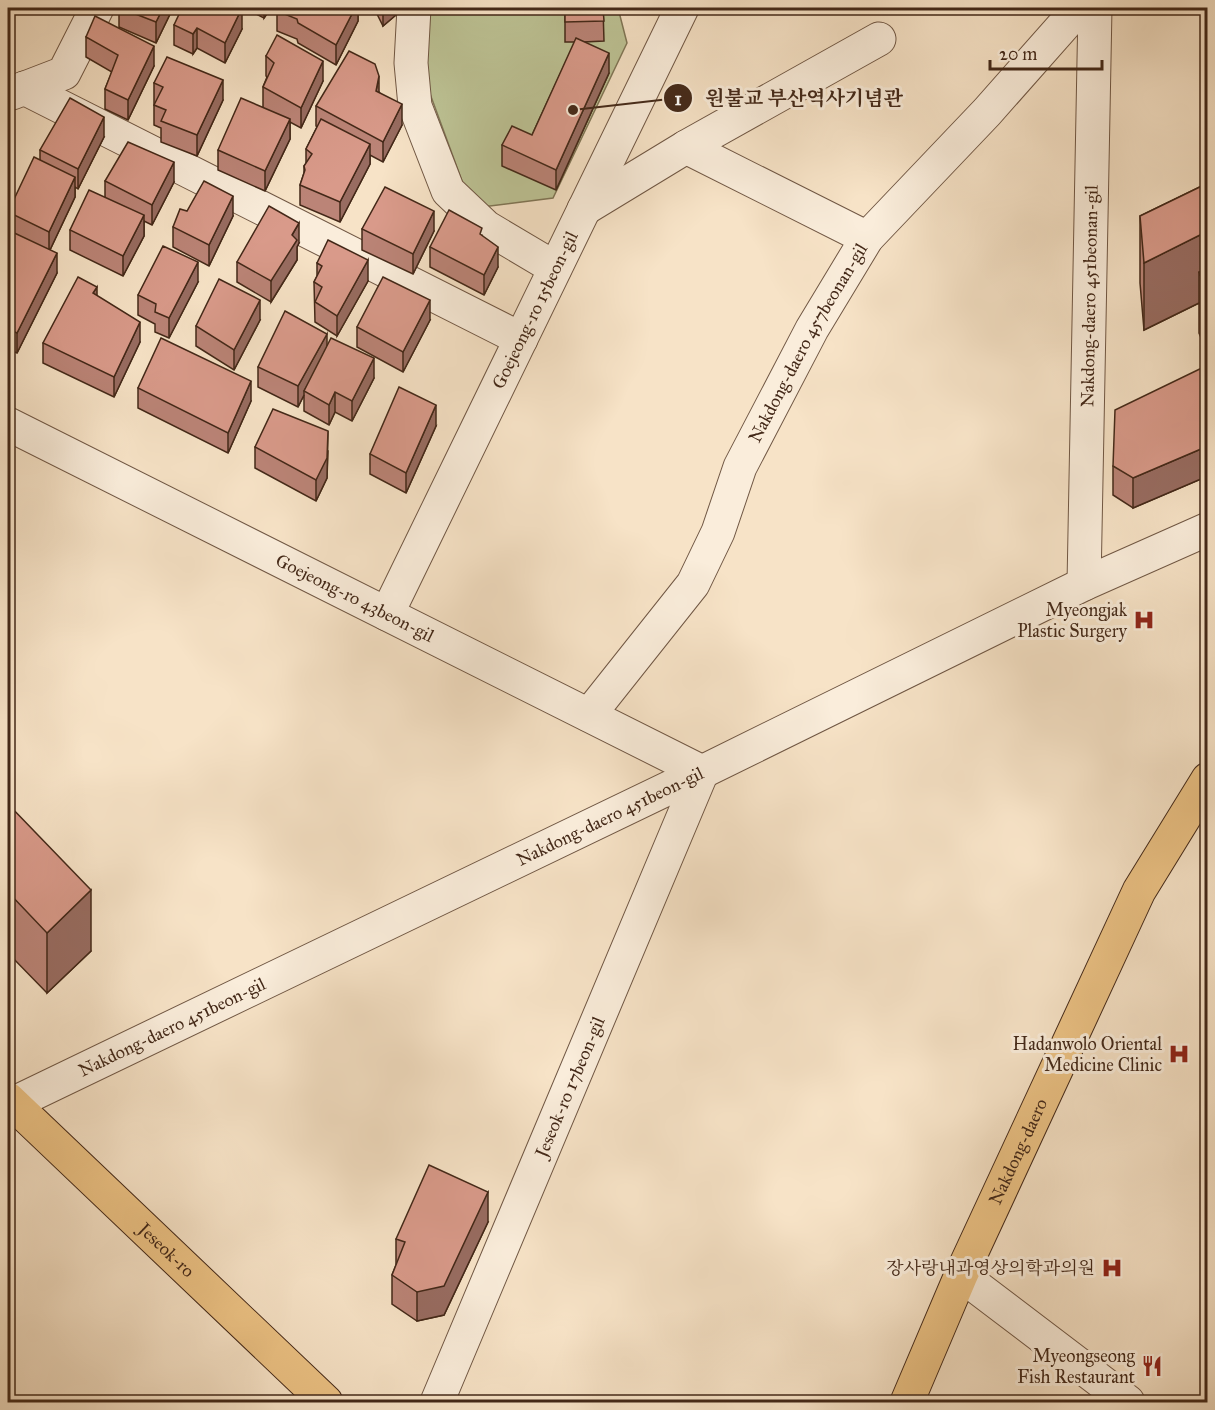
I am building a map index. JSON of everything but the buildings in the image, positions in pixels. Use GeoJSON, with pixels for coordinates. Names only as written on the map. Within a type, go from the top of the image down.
{"type":"FeatureCollection","features":[{"type":"Feature","properties":{"kind":"main road","name":"Nakdong-daero"},"geometry":{"type":"LineString","coordinates":[[907,1402],[961,1275],[1139,891],[1208,779]]}},
{"type":"Feature","properties":{"kind":"main road","name":"Jeseok-ro"},"geometry":{"type":"LineString","coordinates":[[9,1102],[326,1402]]}},
{"type":"Feature","properties":{"kind":"street"},"geometry":{"type":"LineString","coordinates":[[16,91],[64,74],[97,8]]}},
{"type":"Feature","properties":{"kind":"street"},"geometry":{"type":"LineString","coordinates":[[414,8],[411,63],[415,106],[448,191],[486,226],[555,268]]}},
{"type":"Feature","properties":{"kind":"street","name":"Goejeong-ro 15beon-gil"},"geometry":{"type":"LineString","coordinates":[[387,614],[682,8]]}},
{"type":"Feature","properties":{"kind":"street","name":"Nakdong-daero 457beonan-gil"},"geometry":{"type":"LineString","coordinates":[[589,715],[693,584],[718,532],[740,467],[812,329],[867,238],[987,112],[1079,8]]}},
{"type":"Feature","properties":{"kind":"street","name":"Nakdong-daero 451beonan-gil"},"geometry":{"type":"LineString","coordinates":[[1084,584],[1095,8]]}},
{"type":"Feature","properties":{"kind":"street"},"geometry":{"type":"LineString","coordinates":[[584,209],[686,147],[879,39]]}},
{"type":"Feature","properties":{"kind":"street"},"geometry":{"type":"LineString","coordinates":[[16,91],[521,339]]}},
{"type":"Feature","properties":{"kind":"street"},"geometry":{"type":"LineString","coordinates":[[686,147],[867,238]]}},
{"type":"Feature","properties":{"kind":"street","name":"Goejeong-ro 43beon-gil"},"geometry":{"type":"LineString","coordinates":[[8,424],[702,772]]}},
{"type":"Feature","properties":{"kind":"street","name":"Nakdong-daero 451beon-gil"},"geometry":{"type":"LineString","coordinates":[[9,1102],[702,772],[1084,584],[1208,528]]}},
{"type":"Feature","properties":{"kind":"street","name":"Jeseok-ro 17beon-gil"},"geometry":{"type":"LineString","coordinates":[[437,1402],[702,772]]}},
{"type":"Feature","properties":{"kind":"street"},"geometry":{"type":"LineString","coordinates":[[961,1275],[1128,1402]]}},
{"type":"Feature","properties":{"kind":"green space"},"geometry":{"type":"Polygon","coordinates":[[[425,8],[618,8],[627,43],[553,198],[482,207],[469,200],[422,72],[425,8]]]}},
{"type":"Feature","properties":{"kind":"place","name":"원불교 부산역사기념관"},"geometry":{"type":"Point","coordinates":[573,110]}},
{"type":"Feature","properties":{"kind":"place","name":"Myeongjak Plastic Surgery"},"geometry":{"type":"Point","coordinates":[1144,620]}},
{"type":"Feature","properties":{"kind":"place","name":"Hadanwolo Oriental Medicine Clinic"},"geometry":{"type":"Point","coordinates":[1179,1054]}},
{"type":"Feature","properties":{"kind":"place","name":"장사랑내과영상의학과의원"},"geometry":{"type":"Point","coordinates":[1112,1268]}},
{"type":"Feature","properties":{"kind":"place","name":"Myeongseong Fish Restaurant"},"geometry":{"type":"Point","coordinates":[1152,1366]}}]}
